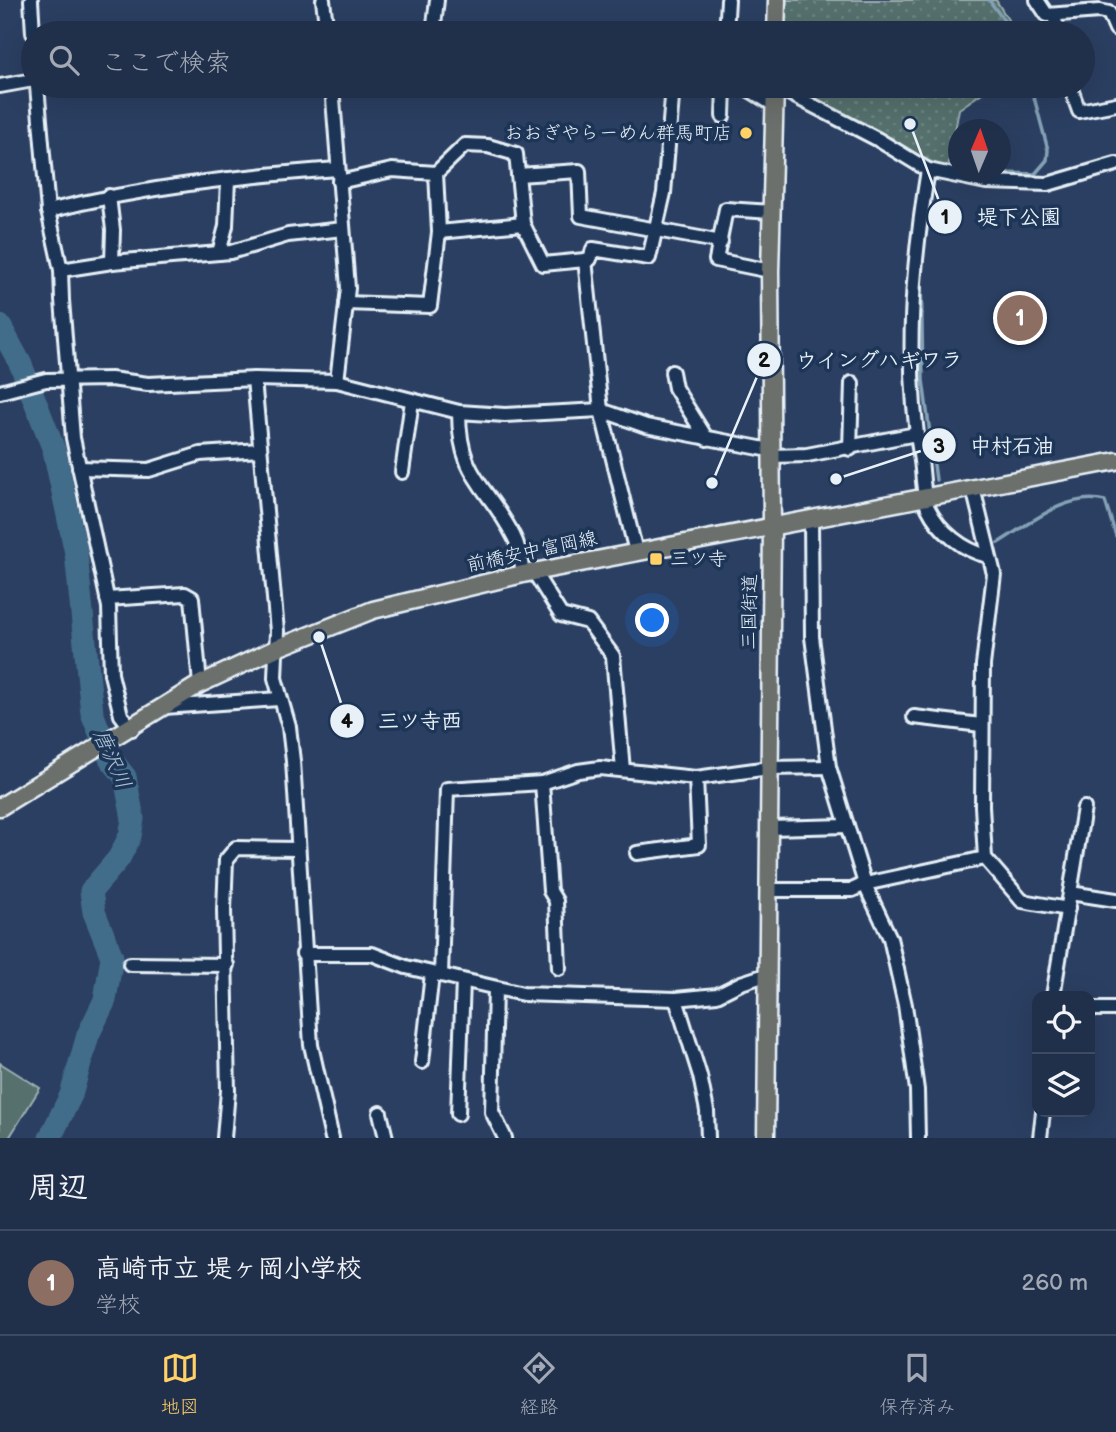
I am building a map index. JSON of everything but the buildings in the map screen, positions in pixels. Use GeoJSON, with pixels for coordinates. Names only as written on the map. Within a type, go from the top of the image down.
{"type":"FeatureCollection","features":[{"type":"Feature","properties":{"kind":"main road"},"geometry":{"type":"LineString","coordinates":[[776,21],[777,0]]}},
{"type":"Feature","properties":{"kind":"main road","name":"三国街道"},"geometry":{"type":"LineString","coordinates":[[766,1138],[774,98]]}},
{"type":"Feature","properties":{"kind":"main road","name":"前橋安中富岡線"},"geometry":{"type":"LineString","coordinates":[[0,807],[132,729],[200,684],[277,648],[373,610],[529,573],[1116,461]]}},
{"type":"Feature","properties":{"kind":"street"},"geometry":{"type":"LineString","coordinates":[[31,0],[32,21]]}},
{"type":"Feature","properties":{"kind":"street"},"geometry":{"type":"LineString","coordinates":[[323,0],[326,21]]}},
{"type":"Feature","properties":{"kind":"street"},"geometry":{"type":"LineString","coordinates":[[434,21],[437,0]]}},
{"type":"Feature","properties":{"kind":"street"},"geometry":{"type":"LineString","coordinates":[[727,21],[728,0]]}},
{"type":"Feature","properties":{"kind":"street"},"geometry":{"type":"LineString","coordinates":[[1037,0],[1047,15],[1099,5],[1109,13],[1116,29]]}},
{"type":"Feature","properties":{"kind":"street"},"geometry":{"type":"LineString","coordinates":[[1054,15],[1055,21]]}},
{"type":"Feature","properties":{"kind":"street"},"geometry":{"type":"LineString","coordinates":[[0,86],[21,82]]}},
{"type":"Feature","properties":{"kind":"street"},"geometry":{"type":"LineString","coordinates":[[38,98],[48,211],[61,270],[73,438],[107,599],[111,674],[121,715],[132,729]]}},
{"type":"Feature","properties":{"kind":"street"},"geometry":{"type":"LineString","coordinates":[[333,98],[348,288],[337,381]]}},
{"type":"Feature","properties":{"kind":"street"},"geometry":{"type":"LineString","coordinates":[[346,303],[430,306],[439,232],[436,173],[457,149],[474,145],[516,154],[523,224],[543,264],[590,259],[593,248],[649,258],[664,193],[672,98]]}},
{"type":"Feature","properties":{"kind":"street"},"geometry":{"type":"LineString","coordinates":[[723,116],[724,98]]}},
{"type":"Feature","properties":{"kind":"street"},"geometry":{"type":"LineString","coordinates":[[763,98],[774,105]]}},
{"type":"Feature","properties":{"kind":"street"},"geometry":{"type":"LineString","coordinates":[[798,98],[877,139],[928,170],[986,181],[1048,184],[1116,164]]}},
{"type":"Feature","properties":{"kind":"street"},"geometry":{"type":"LineString","coordinates":[[1074,98],[1079,111],[1116,104]]}},
{"type":"Feature","properties":{"kind":"street"},"geometry":{"type":"LineString","coordinates":[[48,211],[108,196],[228,179],[338,169]]}},
{"type":"Feature","properties":{"kind":"street"},"geometry":{"type":"LineString","coordinates":[[339,182],[392,170],[436,173]]}},
{"type":"Feature","properties":{"kind":"street"},"geometry":{"type":"LineString","coordinates":[[928,170],[918,233],[910,357],[916,434],[927,506],[947,532],[971,552],[988,556]]}},
{"type":"Feature","properties":{"kind":"street"},"geometry":{"type":"LineString","coordinates":[[518,174],[579,171],[581,216],[721,242]]}},
{"type":"Feature","properties":{"kind":"street"},"geometry":{"type":"LineString","coordinates":[[219,253],[226,226],[228,179]]}},
{"type":"Feature","properties":{"kind":"street"},"geometry":{"type":"LineString","coordinates":[[108,196],[113,230],[111,262]]}},
{"type":"Feature","properties":{"kind":"street"},"geometry":{"type":"LineString","coordinates":[[771,271],[716,260],[726,209],[772,212]]}},
{"type":"Feature","properties":{"kind":"street"},"geometry":{"type":"LineString","coordinates":[[439,232],[523,224]]}},
{"type":"Feature","properties":{"kind":"street"},"geometry":{"type":"LineString","coordinates":[[61,270],[111,262],[219,253],[288,235],[343,229]]}},
{"type":"Feature","properties":{"kind":"street"},"geometry":{"type":"LineString","coordinates":[[585,260],[601,410],[636,552]]}},
{"type":"Feature","properties":{"kind":"street"},"geometry":{"type":"LineString","coordinates":[[672,372],[675,388],[707,439]]}},
{"type":"Feature","properties":{"kind":"street"},"geometry":{"type":"LineString","coordinates":[[0,392],[46,380],[70,379],[111,379],[148,384],[254,379],[337,381],[460,412],[505,415],[601,410],[646,426],[770,453],[807,455],[850,449],[916,434]]}},
{"type":"Feature","properties":{"kind":"street"},"geometry":{"type":"LineString","coordinates":[[254,379],[277,648],[275,677],[289,727],[311,1045],[332,1138]]}},
{"type":"Feature","properties":{"kind":"street"},"geometry":{"type":"LineString","coordinates":[[850,449],[852,383]]}},
{"type":"Feature","properties":{"kind":"street"},"geometry":{"type":"LineString","coordinates":[[402,472],[412,401]]}},
{"type":"Feature","properties":{"kind":"street"},"geometry":{"type":"LineString","coordinates":[[460,412],[459,443],[474,480],[496,506],[516,540],[529,573],[561,615],[587,622],[613,656],[623,770]]}},
{"type":"Feature","properties":{"kind":"street"},"geometry":{"type":"LineString","coordinates":[[79,468],[149,470],[200,454],[260,450]]}},
{"type":"Feature","properties":{"kind":"street"},"geometry":{"type":"LineString","coordinates":[[973,488],[994,574],[983,665],[981,725],[985,858],[1022,901],[1068,909]]}},
{"type":"Feature","properties":{"kind":"street"},"geometry":{"type":"LineString","coordinates":[[811,518],[812,637],[829,767],[864,884],[890,938],[905,1005],[917,1090],[918,1138]]}},
{"type":"Feature","properties":{"kind":"street"},"geometry":{"type":"LineString","coordinates":[[107,599],[185,594],[192,597],[200,684]]}},
{"type":"Feature","properties":{"kind":"street"},"geometry":{"type":"LineString","coordinates":[[164,707],[279,699]]}},
{"type":"Feature","properties":{"kind":"street"},"geometry":{"type":"LineString","coordinates":[[914,717],[981,725]]}},
{"type":"Feature","properties":{"kind":"street"},"geometry":{"type":"LineString","coordinates":[[422,1062],[437,974],[447,789],[542,783],[578,771],[623,770],[696,778],[769,768],[829,767]]}},
{"type":"Feature","properties":{"kind":"street"},"geometry":{"type":"LineString","coordinates":[[638,853],[699,845],[696,778]]}},
{"type":"Feature","properties":{"kind":"street"},"geometry":{"type":"LineString","coordinates":[[542,783],[550,891],[556,901],[559,968]]}},
{"type":"Feature","properties":{"kind":"street"},"geometry":{"type":"LineString","coordinates":[[1054,991],[1084,808]]}},
{"type":"Feature","properties":{"kind":"street"},"geometry":{"type":"LineString","coordinates":[[769,828],[847,826]]}},
{"type":"Feature","properties":{"kind":"street"},"geometry":{"type":"LineString","coordinates":[[224,1138],[228,1090],[224,910],[226,860],[236,848],[298,849]]}},
{"type":"Feature","properties":{"kind":"street"},"geometry":{"type":"LineString","coordinates":[[769,890],[852,890],[864,884],[985,858]]}},
{"type":"Feature","properties":{"kind":"street"},"geometry":{"type":"LineString","coordinates":[[1070,893],[1116,900]]}},
{"type":"Feature","properties":{"kind":"street"},"geometry":{"type":"LineString","coordinates":[[303,954],[372,954],[463,981],[523,994],[676,999],[717,995],[740,983],[769,974]]}},
{"type":"Feature","properties":{"kind":"street"},"geometry":{"type":"LineString","coordinates":[[130,964],[227,965]]}},
{"type":"Feature","properties":{"kind":"street"},"geometry":{"type":"LineString","coordinates":[[458,1114],[463,981]]}},
{"type":"Feature","properties":{"kind":"street"},"geometry":{"type":"LineString","coordinates":[[495,989],[492,1112],[505,1138]]}},
{"type":"Feature","properties":{"kind":"street"},"geometry":{"type":"LineString","coordinates":[[676,999],[700,1076],[707,1111],[708,1138]]}},
{"type":"Feature","properties":{"kind":"street"},"geometry":{"type":"LineString","coordinates":[[1095,1009],[1116,1010]]}},
{"type":"Feature","properties":{"kind":"street"},"geometry":{"type":"LineString","coordinates":[[380,1113],[386,1138]]}},
{"type":"Feature","properties":{"kind":"street"},"geometry":{"type":"LineString","coordinates":[[1040,1138],[1042,1117]]}},
{"type":"Feature","properties":{"kind":"green space"},"geometry":{"type":"Polygon","coordinates":[[[784,0],[996,0],[1009,21],[784,21],[784,0]]]}},
{"type":"Feature","properties":{"kind":"green space"},"geometry":{"type":"Polygon","coordinates":[[[813,98],[975,98],[959,109],[957,119],[948,119],[948,168],[921,158],[893,139],[813,98]]]}},
{"type":"Feature","properties":{"kind":"green space"},"geometry":{"type":"Polygon","coordinates":[[[0,1063],[40,1088],[9,1138],[0,1138],[0,1063]]]}},
{"type":"Feature","properties":{"kind":"waterway"},"geometry":{"type":"LineString","coordinates":[[989,0],[1004,21]]}},
{"type":"Feature","properties":{"kind":"waterway"},"geometry":{"type":"LineString","coordinates":[[1011,173],[1035,174],[1047,160],[1048,150],[1034,98]]}},
{"type":"Feature","properties":{"kind":"waterway"},"geometry":{"type":"LineString","coordinates":[[926,230],[933,181],[941,177]]}},
{"type":"Feature","properties":{"kind":"waterway"},"geometry":{"type":"LineString","coordinates":[[921,269],[923,380],[936,480]]}},
{"type":"Feature","properties":{"kind":"waterway","name":"唐沢川"},"geometry":{"type":"LineString","coordinates":[[0,326],[21,365],[54,450],[76,553],[92,713],[110,758],[125,777],[133,819],[130,836],[119,858],[91,891],[94,912],[112,957],[105,1000],[88,1035],[71,1095],[50,1138]]}},
{"type":"Feature","properties":{"kind":"waterway"},"geometry":{"type":"LineString","coordinates":[[998,543],[1049,511],[1091,499],[1105,501],[1116,536]]}},
{"type":"Feature","properties":{"kind":"place","name":"堤下公園"},"geometry":{"type":"Point","coordinates":[910,124]}},
{"type":"Feature","properties":{"kind":"place","name":"おおぎやらーめん群馬町店"},"geometry":{"type":"Point","coordinates":[746,133]}},
{"type":"Feature","properties":{"kind":"place","name":"高崎市立 堤ヶ岡小学校"},"geometry":{"type":"Point","coordinates":[1020,318]}},
{"type":"Feature","properties":{"kind":"place","name":"中村石油"},"geometry":{"type":"Point","coordinates":[836,479]}},
{"type":"Feature","properties":{"kind":"place","name":"ウイングハギワラ"},"geometry":{"type":"Point","coordinates":[712,483]}},
{"type":"Feature","properties":{"kind":"place","name":"三ツ寺"},"geometry":{"type":"Point","coordinates":[656,559]}},
{"type":"Feature","properties":{"kind":"place","name":"三ツ寺西"},"geometry":{"type":"Point","coordinates":[319,637]}}]}
